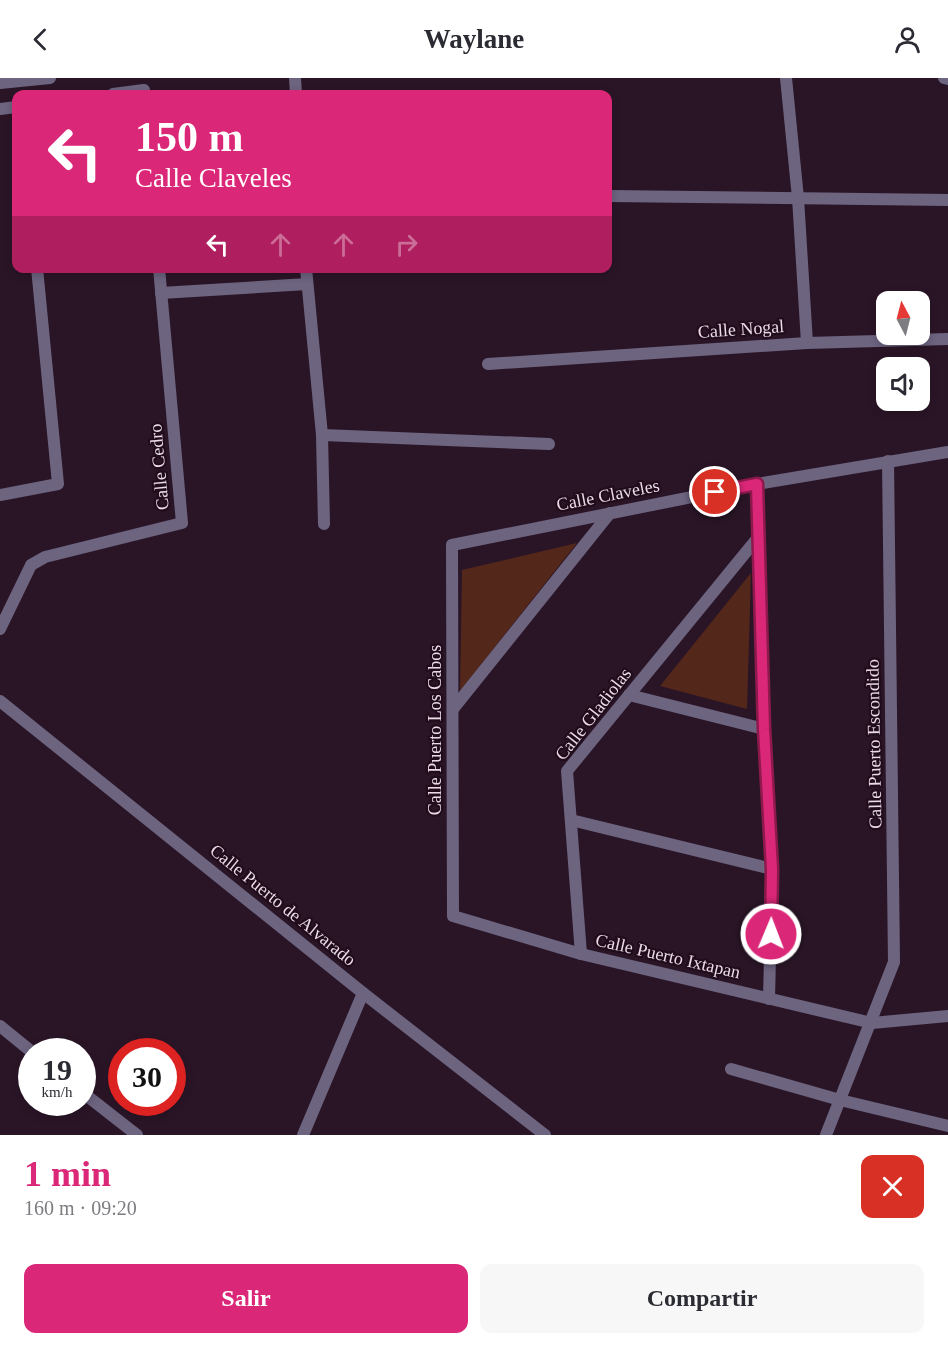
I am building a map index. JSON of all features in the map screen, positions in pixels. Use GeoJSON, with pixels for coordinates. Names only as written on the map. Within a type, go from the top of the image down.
{"type":"FeatureCollection","features":[{"type":"Feature","properties":{"kind":"street"},"geometry":{"type":"LineString","coordinates":[[0,83],[50,78]]}},
{"type":"Feature","properties":{"kind":"street"},"geometry":{"type":"LineString","coordinates":[[786,78],[798,198],[807,343]]}},
{"type":"Feature","properties":{"kind":"street"},"geometry":{"type":"LineString","coordinates":[[612,196],[948,200]]}},
{"type":"Feature","properties":{"kind":"street"},"geometry":{"type":"LineString","coordinates":[[0,495],[58,484],[37,273]]}},
{"type":"Feature","properties":{"kind":"street","name":"Calle Cedro"},"geometry":{"type":"LineString","coordinates":[[0,629],[31,565],[45,557],[182,523],[159,273]]}},
{"type":"Feature","properties":{"kind":"street"},"geometry":{"type":"LineString","coordinates":[[306,273],[322,435],[324,524]]}},
{"type":"Feature","properties":{"kind":"street"},"geometry":{"type":"LineString","coordinates":[[161,293],[307,284]]}},
{"type":"Feature","properties":{"kind":"street","name":"Calle Nogal"},"geometry":{"type":"LineString","coordinates":[[488,364],[807,343],[948,339]]}},
{"type":"Feature","properties":{"kind":"street"},"geometry":{"type":"LineString","coordinates":[[322,435],[549,444]]}},
{"type":"Feature","properties":{"kind":"street","name":"Calle Claveles"},"geometry":{"type":"LineString","coordinates":[[452,545],[757,484],[948,452]]}},
{"type":"Feature","properties":{"kind":"street","name":"Calle Puerto Escondido"},"geometry":{"type":"LineString","coordinates":[[826,1135],[872,1023],[894,962],[888,461]]}},
{"type":"Feature","properties":{"kind":"street"},"geometry":{"type":"LineString","coordinates":[[757,484],[764,729],[772,869],[769,999]]}},
{"type":"Feature","properties":{"kind":"street"},"geometry":{"type":"LineString","coordinates":[[453,709],[610,513]]}},
{"type":"Feature","properties":{"kind":"street","name":"Calle Gladiolas"},"geometry":{"type":"LineString","coordinates":[[580,954],[567,771],[760,536]]}},
{"type":"Feature","properties":{"kind":"street","name":"Calle Puerto Los Cabos"},"geometry":{"type":"LineString","coordinates":[[452,545],[453,916]]}},
{"type":"Feature","properties":{"kind":"street"},"geometry":{"type":"LineString","coordinates":[[629,694],[764,729]]}},
{"type":"Feature","properties":{"kind":"street","name":"Calle Puerto de Alvarado"},"geometry":{"type":"LineString","coordinates":[[0,701],[363,993],[545,1135]]}},
{"type":"Feature","properties":{"kind":"street"},"geometry":{"type":"LineString","coordinates":[[571,820],[772,869]]}},
{"type":"Feature","properties":{"kind":"street","name":"Calle Puerto Ixtapan"},"geometry":{"type":"LineString","coordinates":[[453,916],[580,954],[872,1023],[948,1016]]}},
{"type":"Feature","properties":{"kind":"street"},"geometry":{"type":"LineString","coordinates":[[303,1135],[363,993]]}},
{"type":"Feature","properties":{"kind":"street"},"geometry":{"type":"LineString","coordinates":[[0,1026],[18,1041]]}},
{"type":"Feature","properties":{"kind":"street"},"geometry":{"type":"LineString","coordinates":[[730,1069],[840,1100],[948,1126]]}},
{"type":"Feature","properties":{"kind":"street"},"geometry":{"type":"LineString","coordinates":[[96,1103],[137,1135]]}},
{"type":"Feature","properties":{"kind":"shaded area"},"geometry":{"type":"Polygon","coordinates":[[[577,543],[460,691],[462,570],[577,543]]]}},
{"type":"Feature","properties":{"kind":"shaded area"},"geometry":{"type":"Polygon","coordinates":[[[751,573],[747,709],[660,686],[751,573]]]}},
{"type":"Feature","properties":{"kind":"route"},"geometry":{"type":"LineString","coordinates":[[715,492],[757,484],[764,729],[772,869],[771,934]]}}]}
